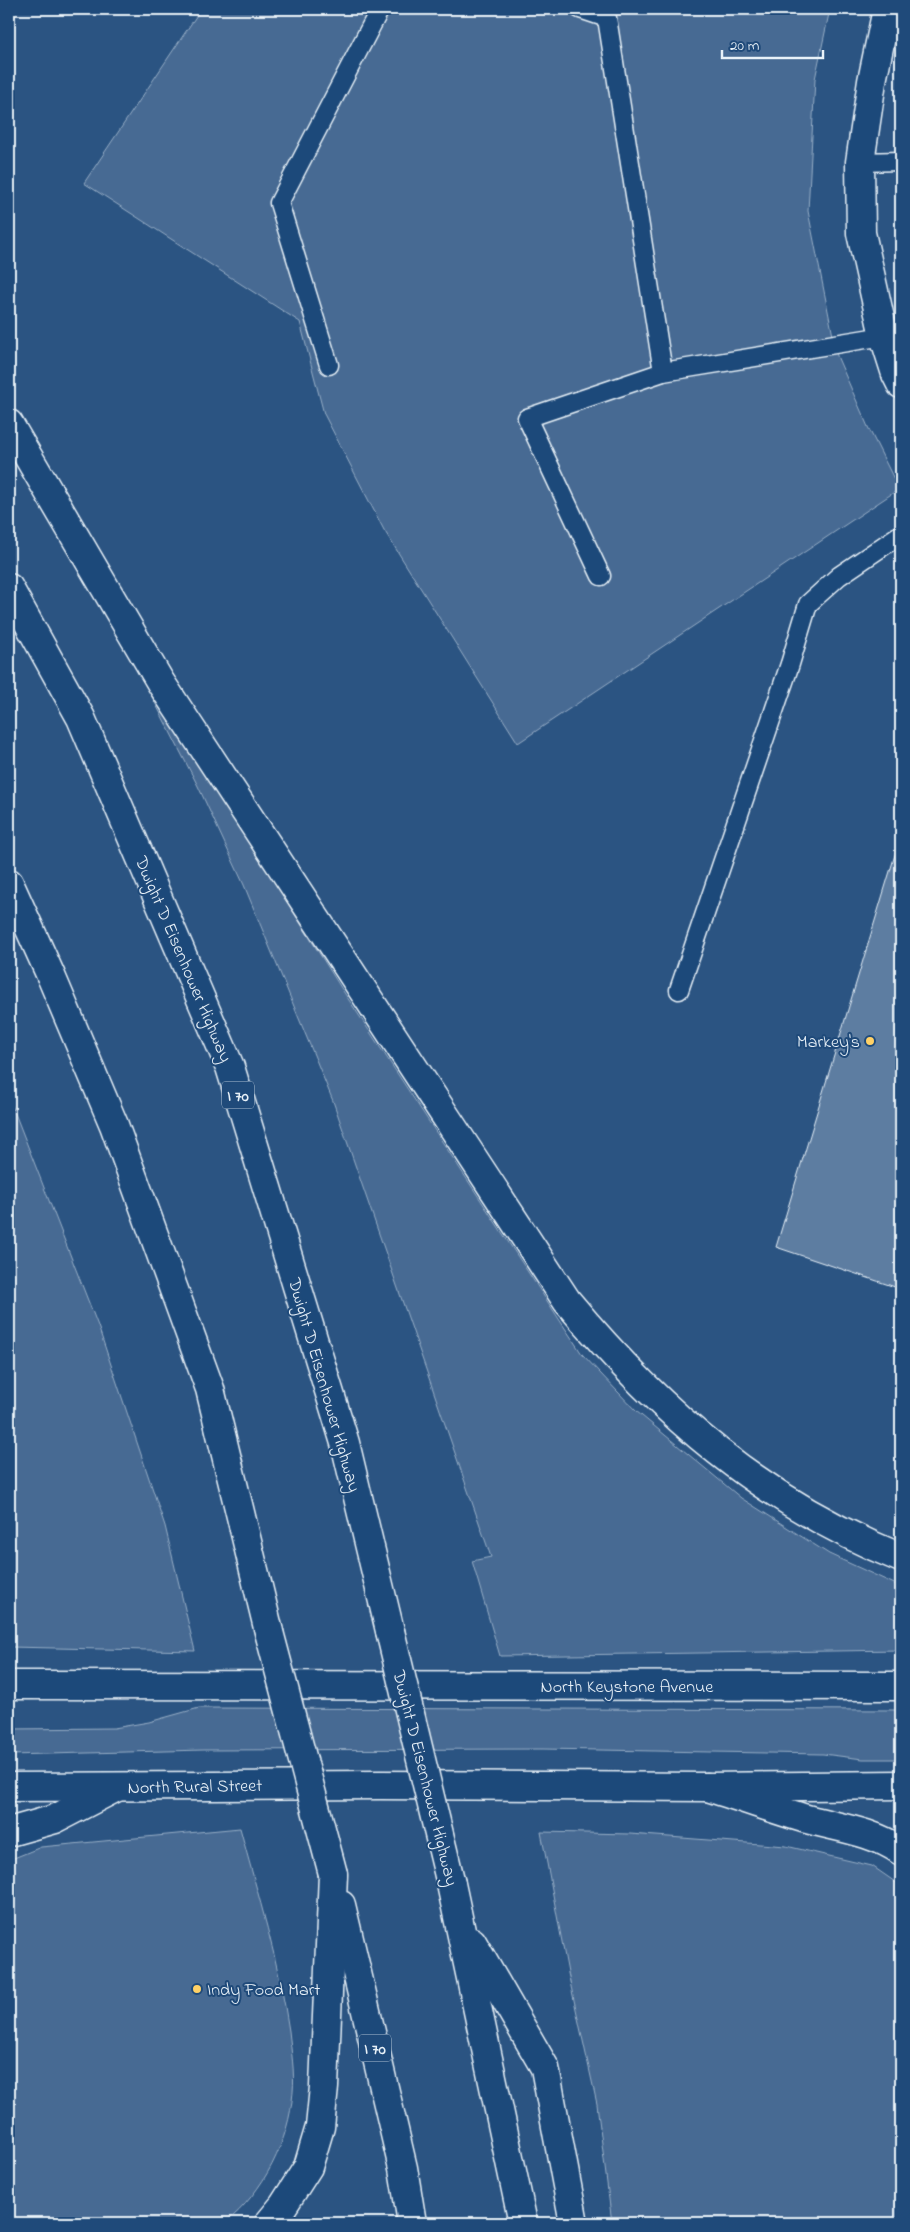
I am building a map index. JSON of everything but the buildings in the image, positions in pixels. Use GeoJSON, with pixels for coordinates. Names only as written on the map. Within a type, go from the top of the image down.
{"type":"FeatureCollection","features":[{"type":"Feature","properties":{"kind":"main road"},"geometry":{"type":"LineString","coordinates":[[890,25],[872,80],[860,162],[861,233],[884,336],[901,384]]}},
{"type":"Feature","properties":{"kind":"main road"},"geometry":{"type":"LineString","coordinates":[[9,424],[161,683],[567,1301],[604,1346],[656,1400],[705,1442],[750,1476],[800,1508],[833,1527],[901,1558]]}},
{"type":"Feature","properties":{"kind":"main road","name":"Dwight D Eisenhower Highway"},"geometry":{"type":"LineString","coordinates":[[9,588],[81,718],[230,1067],[345,1443],[452,1884],[523,2223]]}},
{"type":"Feature","properties":{"kind":"main road","name":"I 70"},"geometry":{"type":"LineString","coordinates":[[9,883],[51,976],[117,1134],[210,1389],[268,1632],[333,1874],[403,2168],[412,2223]]}},
{"type":"Feature","properties":{"kind":"main road","name":"North Keystone Avenue"},"geometry":{"type":"LineString","coordinates":[[9,1685],[901,1686]]}},
{"type":"Feature","properties":{"kind":"main road","name":"North Rural Street"},"geometry":{"type":"LineString","coordinates":[[9,1787],[380,1784],[707,1787]]}},
{"type":"Feature","properties":{"kind":"main road"},"geometry":{"type":"LineString","coordinates":[[707,1787],[901,1785]]}},
{"type":"Feature","properties":{"kind":"main road"},"geometry":{"type":"LineString","coordinates":[[9,1832],[55,1819],[117,1787]]}},
{"type":"Feature","properties":{"kind":"main road"},"geometry":{"type":"LineString","coordinates":[[707,1787],[804,1818],[844,1827],[874,1838],[901,1851]]}},
{"type":"Feature","properties":{"kind":"main road"},"geometry":{"type":"LineString","coordinates":[[269,2223],[283,2206],[308,2166],[320,2127],[324,2087],[333,1874]]}},
{"type":"Feature","properties":{"kind":"main road"},"geometry":{"type":"LineString","coordinates":[[460,1923],[545,2068],[574,2223]]}},
{"type":"Feature","properties":{"kind":"lane"},"geometry":{"type":"LineString","coordinates":[[330,365],[279,203],[380,9]]}},
{"type":"Feature","properties":{"kind":"lane"},"geometry":{"type":"LineString","coordinates":[[580,9],[607,18],[663,372]]}},
{"type":"Feature","properties":{"kind":"lane"},"geometry":{"type":"LineString","coordinates":[[860,162],[901,161]]}},
{"type":"Feature","properties":{"kind":"lane"},"geometry":{"type":"LineString","coordinates":[[601,576],[527,418],[663,372],[884,336]]}},
{"type":"Feature","properties":{"kind":"lane"},"geometry":{"type":"LineString","coordinates":[[679,990],[790,664],[808,604],[839,576],[901,534]]}},
{"type":"Feature","properties":{"kind":"shaded area"},"geometry":{"type":"Polygon","coordinates":[[[201,9],[830,9],[815,79],[808,211],[837,356],[868,427],[899,489],[518,743],[384,530],[324,414],[300,322],[84,183],[201,9]]]}},
{"type":"Feature","properties":{"kind":"shaded area"},"geometry":{"type":"Polygon","coordinates":[[[150,693],[178,728],[343,991],[582,1354],[636,1411],[741,1498],[829,1554],[901,1587],[901,1650],[500,1656],[472,1561],[491,1557],[333,1101],[244,885],[198,786],[150,693]]]}},
{"type":"Feature","properties":{"kind":"shaded area"},"geometry":{"type":"Polygon","coordinates":[[[9,1098],[98,1326],[165,1526],[195,1651],[9,1647],[9,1098]]]}},
{"type":"Feature","properties":{"kind":"shaded area"},"geometry":{"type":"Polygon","coordinates":[[[199,1708],[901,1710],[901,1759],[863,1759],[823,1754],[543,1749],[204,1750],[9,1755],[9,1729],[114,1728],[149,1722],[199,1708]]]}},
{"type":"Feature","properties":{"kind":"shaded area"},"geometry":{"type":"Polygon","coordinates":[[[240,1828],[280,1980],[289,2031],[293,2069],[291,2110],[286,2129],[280,2147],[263,2181],[252,2196],[225,2223],[9,2223],[9,1860],[41,1847],[240,1828]]]}},
{"type":"Feature","properties":{"kind":"shaded area"},"geometry":{"type":"Polygon","coordinates":[[[541,1832],[630,1834],[786,1846],[872,1866],[901,1886],[901,2223],[612,2223],[597,2104],[568,1973],[541,1832]]]}},
{"type":"Feature","properties":{"kind":"place","name":"Markey's"},"geometry":{"type":"Point","coordinates":[870,1041]}},
{"type":"Feature","properties":{"kind":"place","name":"Indy Food Mart"},"geometry":{"type":"Point","coordinates":[197,1989]}}]}
